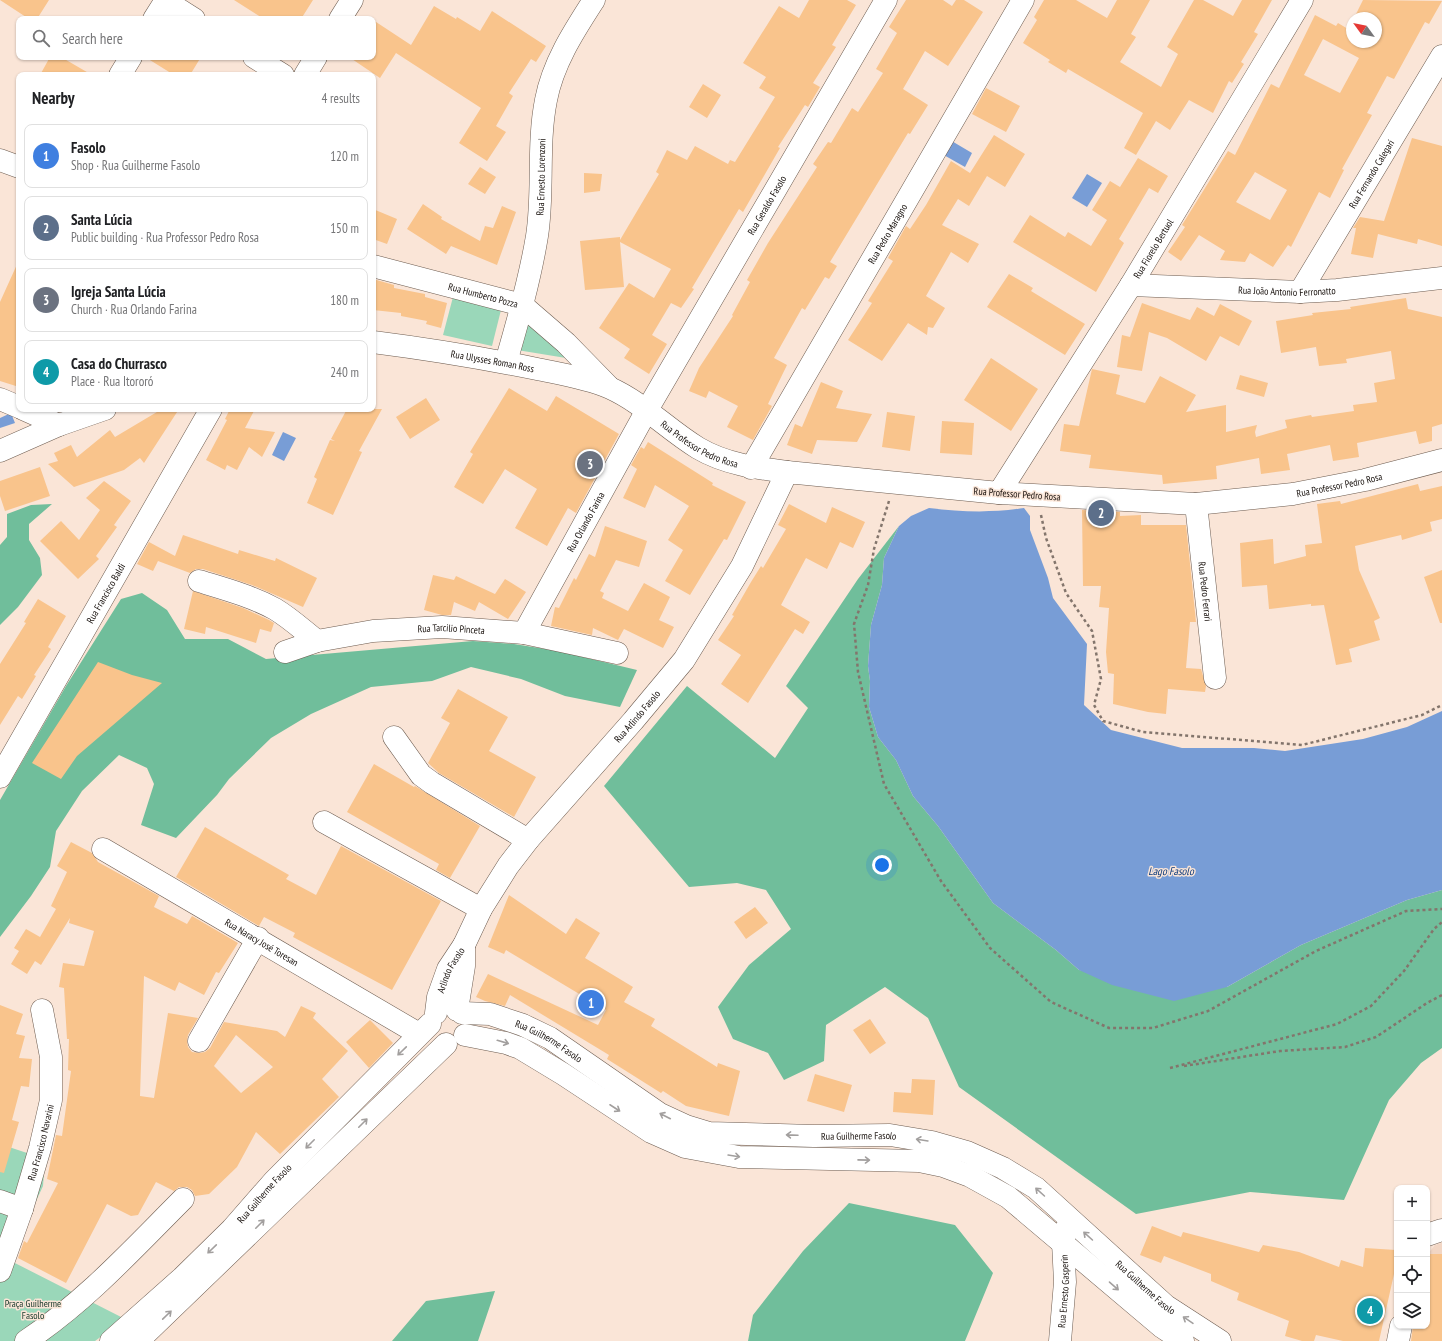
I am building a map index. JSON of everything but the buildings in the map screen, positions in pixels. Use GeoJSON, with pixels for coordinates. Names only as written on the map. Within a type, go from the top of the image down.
{"type":"FeatureCollection","features":[{"type":"Feature","properties":{"kind":"street"},"geometry":{"type":"LineString","coordinates":[[156,16],[165,0],[189,16]]}},
{"type":"Feature","properties":{"kind":"street"},"geometry":{"type":"LineString","coordinates":[[342,16],[352,0]]}},
{"type":"Feature","properties":{"kind":"street","name":"Rua Ernesto Lorenzoni"},"geometry":{"type":"LineString","coordinates":[[506,362],[522,305],[537,235],[546,100],[556,68],[569,38],[594,0]]}},
{"type":"Feature","properties":{"kind":"street","name":"Rua Geraldo Fasolo"},"geometry":{"type":"LineString","coordinates":[[647,410],[886,0]]}},
{"type":"Feature","properties":{"kind":"street","name":"Rua Pedro Maragno"},"geometry":{"type":"LineString","coordinates":[[751,468],[1024,0]]}},
{"type":"Feature","properties":{"kind":"street","name":"Rua Fiorelo Bertuol"},"geometry":{"type":"LineString","coordinates":[[999,493],[1131,284],[1302,0]]}},
{"type":"Feature","properties":{"kind":"street","name":"Rua Fernando Calegari"},"geometry":{"type":"LineString","coordinates":[[1300,292],[1442,56]]}},
{"type":"Feature","properties":{"kind":"street"},"geometry":{"type":"LineString","coordinates":[[122,72],[129,60]]}},
{"type":"Feature","properties":{"kind":"street"},"geometry":{"type":"LineString","coordinates":[[259,60],[278,72]]}},
{"type":"Feature","properties":{"kind":"street"},"geometry":{"type":"LineString","coordinates":[[307,72],[314,60]]}},
{"type":"Feature","properties":{"kind":"street"},"geometry":{"type":"LineString","coordinates":[[0,160],[16,166]]}},
{"type":"Feature","properties":{"kind":"street","name":"Rua Humberto Pozza"},"geometry":{"type":"LineString","coordinates":[[376,267],[522,305],[566,342],[610,388]]}},
{"type":"Feature","properties":{"kind":"street","name":"Rua João Antonio Ferronatto"},"geometry":{"type":"LineString","coordinates":[[1131,284],[1300,292],[1337,290],[1442,278]]}},
{"type":"Feature","properties":{"kind":"street","name":"Rua Ulysses Roman Ross"},"geometry":{"type":"LineString","coordinates":[[376,342],[506,362],[579,378],[610,388]]}},
{"type":"Feature","properties":{"kind":"street","name":"Rua Professor Pedro Rosa"},"geometry":{"type":"LineString","coordinates":[[610,388],[647,410],[698,448],[722,459],[751,468],[999,493],[1196,504],[1293,494],[1365,480],[1441,460]]}},
{"type":"Feature","properties":{"kind":"street"},"geometry":{"type":"LineString","coordinates":[[0,398],[16,406]]}},
{"type":"Feature","properties":{"kind":"street","name":"Rua Orlando Farina"},"geometry":{"type":"LineString","coordinates":[[524,633],[647,410]]}},
{"type":"Feature","properties":{"kind":"street"},"geometry":{"type":"LineString","coordinates":[[30,412],[59,425]]}},
{"type":"Feature","properties":{"kind":"street"},"geometry":{"type":"LineString","coordinates":[[0,451],[59,425],[96,412]]}},
{"type":"Feature","properties":{"kind":"street","name":"Rua Francisco Baldi"},"geometry":{"type":"LineString","coordinates":[[0,777],[209,412]]}},
{"type":"Feature","properties":{"kind":"street","name":"Rua Arlindo Fasolo"},"geometry":{"type":"LineString","coordinates":[[464,945],[482,910],[508,866],[528,840],[633,721],[684,660],[742,566],[787,472]]}},
{"type":"Feature","properties":{"kind":"street","name":"Rua Pedro Ferrari"},"geometry":{"type":"LineString","coordinates":[[1196,504],[1215,678]]}},
{"type":"Feature","properties":{"kind":"street"},"geometry":{"type":"LineString","coordinates":[[199,581],[250,597],[275,609],[292,620],[317,641]]}},
{"type":"Feature","properties":{"kind":"street","name":"Rua Tarcilio Pinceta"},"geometry":{"type":"LineString","coordinates":[[285,652],[317,641],[373,631],[442,627],[524,633],[617,653]]}},
{"type":"Feature","properties":{"kind":"street"},"geometry":{"type":"LineString","coordinates":[[394,737],[421,775],[528,840]]}},
{"type":"Feature","properties":{"kind":"street"},"geometry":{"type":"LineString","coordinates":[[324,822],[482,910]]}},
{"type":"Feature","properties":{"kind":"street","name":"Rua Naracy José Toresan"},"geometry":{"type":"LineString","coordinates":[[103,849],[258,938],[428,1024]]}},
{"type":"Feature","properties":{"kind":"street"},"geometry":{"type":"LineString","coordinates":[[199,1041],[258,938]]}},
{"type":"Feature","properties":{"kind":"street","name":"Arlindo Fasolo"},"geometry":{"type":"LineString","coordinates":[[460,1011],[464,945]]}},
{"type":"Feature","properties":{"kind":"street","name":"Arlindo Fasolo"},"geometry":{"type":"LineString","coordinates":[[428,1024],[442,983],[455,957],[464,945]]}},
{"type":"Feature","properties":{"kind":"street"},"geometry":{"type":"LineString","coordinates":[[446,1008],[460,1011],[467,1027],[465,1035],[457,1043],[446,1044],[434,1038],[428,1024],[446,1008]]}},
{"type":"Feature","properties":{"kind":"street","name":"Rua Francisco Navarini"},"geometry":{"type":"LineString","coordinates":[[0,1271],[22,1209],[40,1148],[51,1100],[51,1057],[42,1010]]}},
{"type":"Feature","properties":{"kind":"street","name":"Rua Guilherme Fasolo"},"geometry":{"type":"LineString","coordinates":[[460,1011],[490,1014],[523,1024],[550,1038],[660,1114],[686,1126],[709,1133],[814,1136],[890,1135],[932,1142],[967,1152],[1003,1168],[1036,1188],[1166,1306],[1220,1341]]}},
{"type":"Feature","properties":{"kind":"street","name":"Rua Guilherme Fasolo"},"geometry":{"type":"LineString","coordinates":[[138,1341],[238,1234],[274,1181],[428,1024]]}},
{"type":"Feature","properties":{"kind":"street","name":"Rua Guilherme Fasolo"},"geometry":{"type":"LineString","coordinates":[[465,1035],[506,1043],[520,1048],[651,1132],[685,1147],[739,1157],[919,1161],[943,1166],[970,1176],[1008,1197],[1151,1317],[1183,1341]]}},
{"type":"Feature","properties":{"kind":"street","name":"Rua Guilherme Fasolo"},"geometry":{"type":"LineString","coordinates":[[111,1341],[182,1278],[238,1234],[379,1107],[446,1044]]}},
{"type":"Feature","properties":{"kind":"street"},"geometry":{"type":"LineString","coordinates":[[26,1341],[69,1310],[97,1286],[183,1199]]}},
{"type":"Feature","properties":{"kind":"street"},"geometry":{"type":"LineString","coordinates":[[0,1202],[22,1209]]}},
{"type":"Feature","properties":{"kind":"street","name":"Rua Ernesto Gasperin"},"geometry":{"type":"LineString","coordinates":[[1060,1341],[1065,1282],[1063,1242],[1068,1218]]}},
{"type":"Feature","properties":{"kind":"street"},"geometry":{"type":"LineString","coordinates":[[1430,1234],[1442,1230]]}},
{"type":"Feature","properties":{"kind":"street"},"geometry":{"type":"LineString","coordinates":[[1398,1341],[1400,1329]]}},
{"type":"Feature","properties":{"kind":"path"},"geometry":{"type":"LineString","coordinates":[[895,483],[874,549],[868,586],[854,624],[858,672],[884,784],[941,881],[990,948],[1051,1002],[1109,1028],[1153,1028],[1208,1011],[1316,951],[1406,911],[1442,909]]}},
{"type":"Feature","properties":{"kind":"path"},"geometry":{"type":"LineString","coordinates":[[1038,496],[1046,538],[1066,592],[1092,631],[1101,679],[1094,705],[1103,721],[1143,732],[1302,745],[1422,715],[1442,705]]}},
{"type":"Feature","properties":{"kind":"path"},"geometry":{"type":"LineString","coordinates":[[1442,922],[1434,929],[1404,971],[1371,1006],[1337,1024],[1170,1068],[1280,1052],[1345,1047],[1376,1037],[1427,1003],[1442,995]]}},
{"type":"Feature","properties":{"kind":"shaded area"},"geometry":{"type":"Polygon","coordinates":[[[1442,1243],[1442,1289],[1430,1286],[1430,1251],[1435,1245],[1442,1243]]]}},
{"type":"Feature","properties":{"kind":"green space"},"geometry":{"type":"Polygon","coordinates":[[[453,297],[501,310],[492,346],[443,335],[453,297]]]}},
{"type":"Feature","properties":{"kind":"green space"},"geometry":{"type":"Polygon","coordinates":[[[525,320],[566,358],[517,350],[525,320]]]}},
{"type":"Feature","properties":{"kind":"green space"},"geometry":{"type":"Polygon","coordinates":[[[52,504],[29,524],[29,540],[40,558],[42,575],[18,607],[0,625],[0,545],[7,537],[7,514],[31,505],[52,504]]]}},
{"type":"Feature","properties":{"kind":"green space"},"geometry":{"type":"Polygon","coordinates":[[[899,526],[884,558],[882,585],[871,625],[868,666],[870,681],[869,707],[878,737],[896,760],[913,796],[938,826],[993,903],[1056,950],[1079,970],[1227,987],[1301,945],[1407,900],[1442,890],[1442,1048],[1421,1063],[1389,1100],[1344,1200],[1250,1192],[1136,1214],[959,1087],[928,1018],[885,987],[826,1025],[824,1061],[784,1080],[768,1053],[733,1039],[718,1007],[749,965],[791,929],[766,890],[737,883],[689,887],[604,786],[687,686],[775,758],[808,708],[786,686],[858,579],[899,526]]]}},
{"type":"Feature","properties":{"kind":"green space"},"geometry":{"type":"Polygon","coordinates":[[[142,593],[167,610],[185,639],[228,639],[266,659],[473,641],[514,644],[558,651],[637,670],[620,707],[565,696],[521,679],[471,667],[432,681],[371,687],[311,714],[271,738],[229,779],[217,795],[176,838],[141,825],[154,784],[147,768],[119,755],[82,791],[56,831],[50,867],[31,896],[0,937],[0,800],[66,686],[121,599],[142,593]]]}},
{"type":"Feature","properties":{"kind":"green space","name":"Praça Guilherme Fasolo"},"geometry":{"type":"Polygon","coordinates":[[[0,1144],[45,1159],[43,1186],[9,1260],[125,1319],[95,1341],[0,1341],[0,1144]]]}},
{"type":"Feature","properties":{"kind":"green space"},"geometry":{"type":"Polygon","coordinates":[[[849,1203],[955,1225],[993,1273],[965,1341],[748,1341],[753,1315],[803,1251],[849,1203]]]}},
{"type":"Feature","properties":{"kind":"green space"},"geometry":{"type":"Polygon","coordinates":[[[495,1291],[478,1341],[392,1341],[426,1301],[495,1291]]]}},
{"type":"Feature","properties":{"kind":"water"},"geometry":{"type":"Polygon","coordinates":[[[950,140],[972,153],[965,167],[942,154],[950,140]]]}},
{"type":"Feature","properties":{"kind":"water"},"geometry":{"type":"Polygon","coordinates":[[[1087,174],[1102,183],[1087,207],[1072,198],[1087,174]]]}},
{"type":"Feature","properties":{"kind":"water"},"geometry":{"type":"Polygon","coordinates":[[[11,413],[15,423],[0,428],[0,418],[11,413]]]}},
{"type":"Feature","properties":{"kind":"water"},"geometry":{"type":"Polygon","coordinates":[[[283,432],[296,438],[284,461],[272,455],[283,432]]]}},
{"type":"Feature","properties":{"kind":"water","name":"Lago Fasolo"},"geometry":{"type":"Polygon","coordinates":[[[929,508],[1000,511],[1024,508],[1030,516],[1030,530],[1048,578],[1053,598],[1087,644],[1084,705],[1111,730],[1182,748],[1254,748],[1285,751],[1363,739],[1407,727],[1442,711],[1442,890],[1407,900],[1301,945],[1227,987],[1174,1001],[1112,985],[1079,970],[1056,950],[993,903],[938,826],[913,796],[896,760],[878,737],[869,707],[870,681],[868,666],[871,625],[882,585],[884,558],[899,526],[911,516],[929,508]]]}},
{"type":"Feature","properties":{"kind":"place","name":"Igreja Santa Lúcia"},"geometry":{"type":"Point","coordinates":[590,464]}},
{"type":"Feature","properties":{"kind":"place","name":"Santa Lúcia"},"geometry":{"type":"Point","coordinates":[1101,513]}},
{"type":"Feature","properties":{"kind":"place","name":"Fasolo"},"geometry":{"type":"Point","coordinates":[591,1003]}},
{"type":"Feature","properties":{"kind":"place","name":"Casa do Churrasco"},"geometry":{"type":"Point","coordinates":[1370,1311]}}]}
